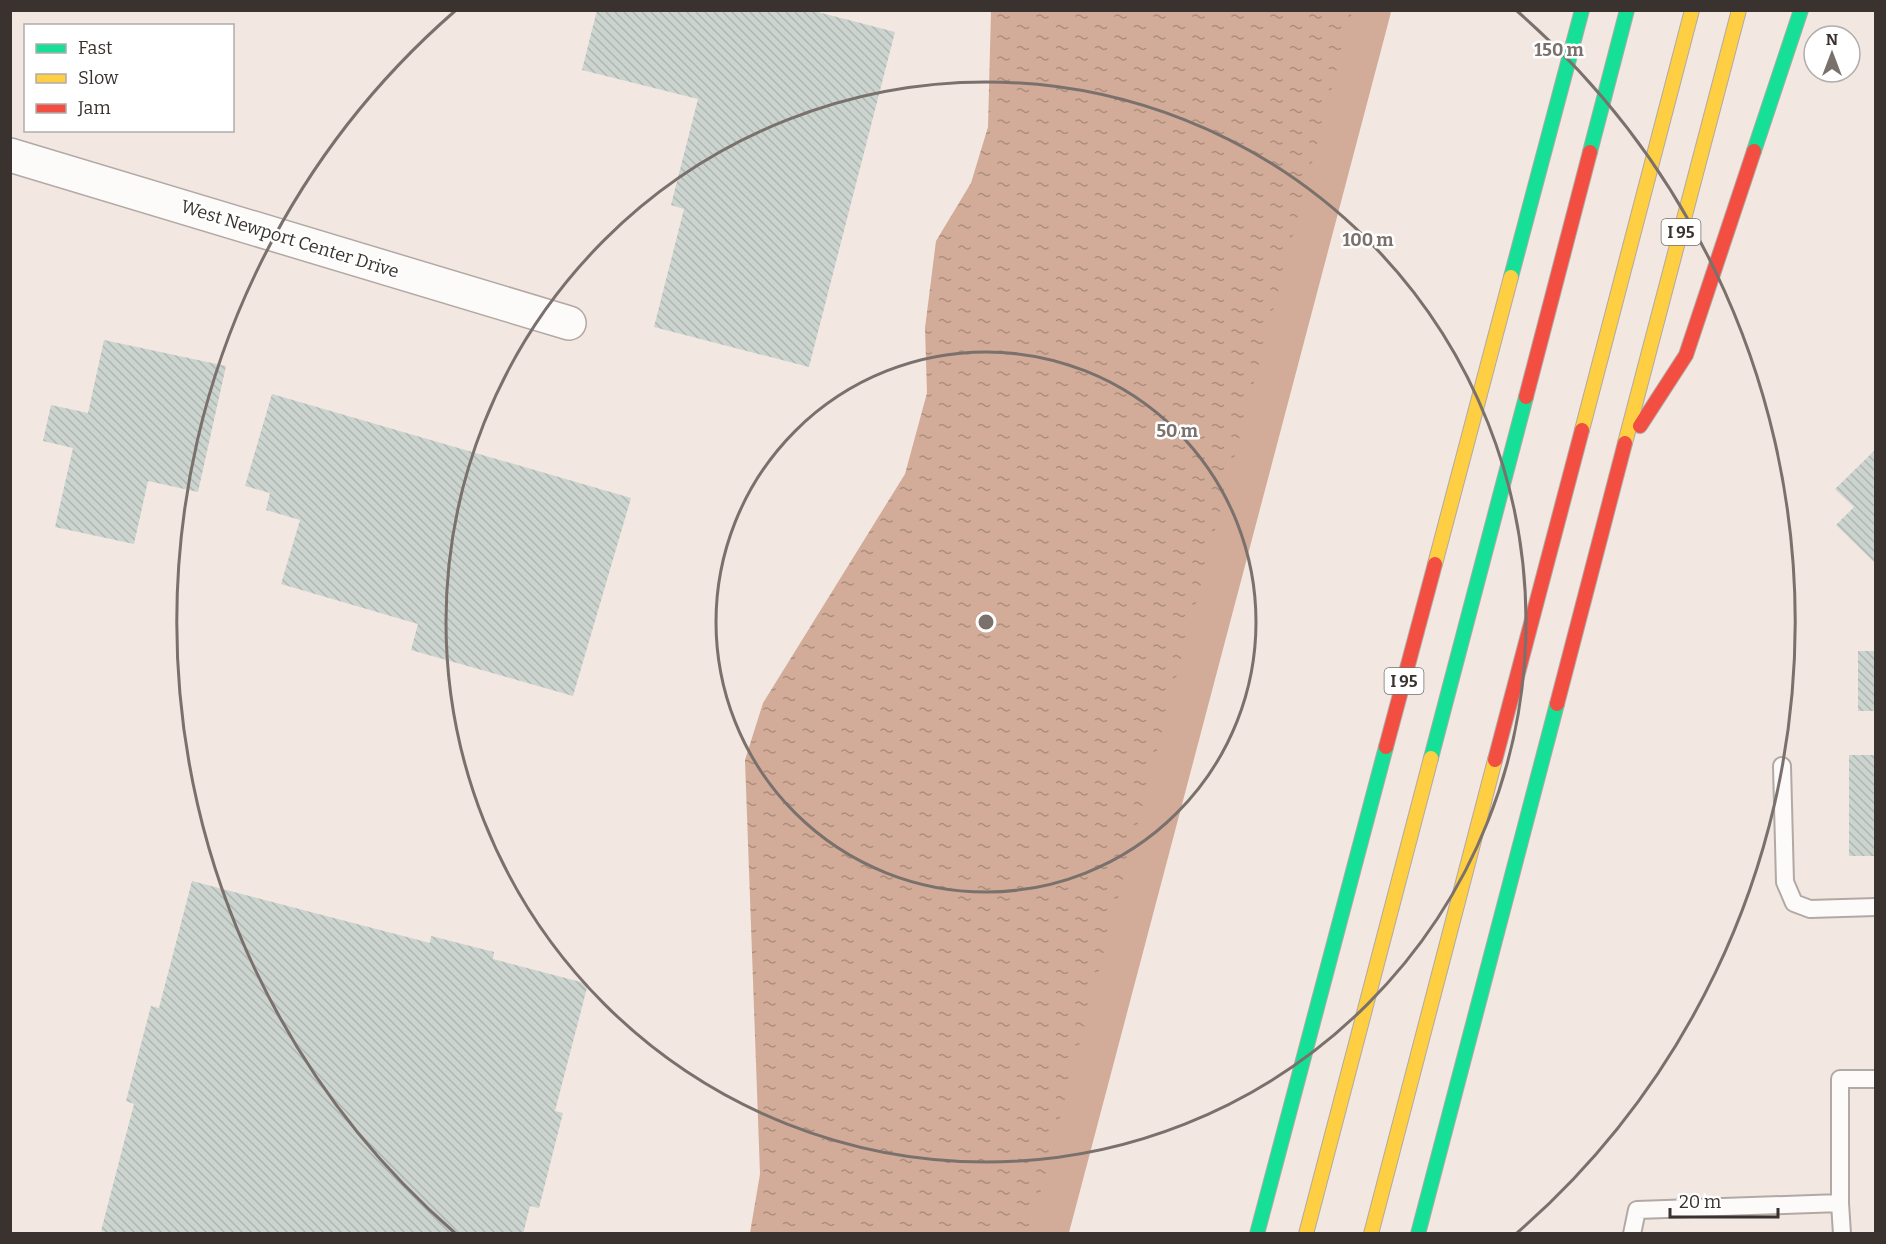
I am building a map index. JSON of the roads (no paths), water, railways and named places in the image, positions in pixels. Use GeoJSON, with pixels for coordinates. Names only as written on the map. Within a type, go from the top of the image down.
{"type":"FeatureCollection","features":[{"type":"Feature","properties":{"kind":"highway","name":"I 95"},"geometry":{"type":"LineString","coordinates":[[1257,1233],[1582,10]]}},
{"type":"Feature","properties":{"kind":"highway"},"geometry":{"type":"LineString","coordinates":[[1306,1233],[1627,10]]}},
{"type":"Feature","properties":{"kind":"highway"},"geometry":{"type":"LineString","coordinates":[[1371,1233],[1692,10]]}},
{"type":"Feature","properties":{"kind":"highway","name":"I 95"},"geometry":{"type":"LineString","coordinates":[[1418,1233],[1739,10]]}},
{"type":"Feature","properties":{"kind":"highway"},"geometry":{"type":"LineString","coordinates":[[1623,453],[1686,355],[1801,10]]}},
{"type":"Feature","properties":{"kind":"street","name":"West Newport Center Drive"},"geometry":{"type":"LineString","coordinates":[[10,155],[569,323]]}},
{"type":"Feature","properties":{"kind":"lane"},"geometry":{"type":"LineString","coordinates":[[1782,766],[1785,882],[1794,903],[1810,909],[1875,907]]}},
{"type":"Feature","properties":{"kind":"lane"},"geometry":{"type":"LineString","coordinates":[[1842,1233],[1839,1203],[1839,1079],[1875,1079]]}},
{"type":"Feature","properties":{"kind":"lane"},"geometry":{"type":"LineString","coordinates":[[1632,1233],[1637,1210],[1839,1203]]}},
{"type":"Feature","properties":{"kind":"water"},"geometry":{"type":"Polygon","coordinates":[[[991,11],[1372,11],[1049,1233],[750,1233],[760,1174],[745,760],[763,703],[905,474],[927,393],[925,328],[936,241],[971,183],[988,127],[991,11]]]}},
{"type":"Feature","properties":{"kind":"waterway"},"geometry":{"type":"LineString","coordinates":[[1049,1234],[1372,10]]}}]}
